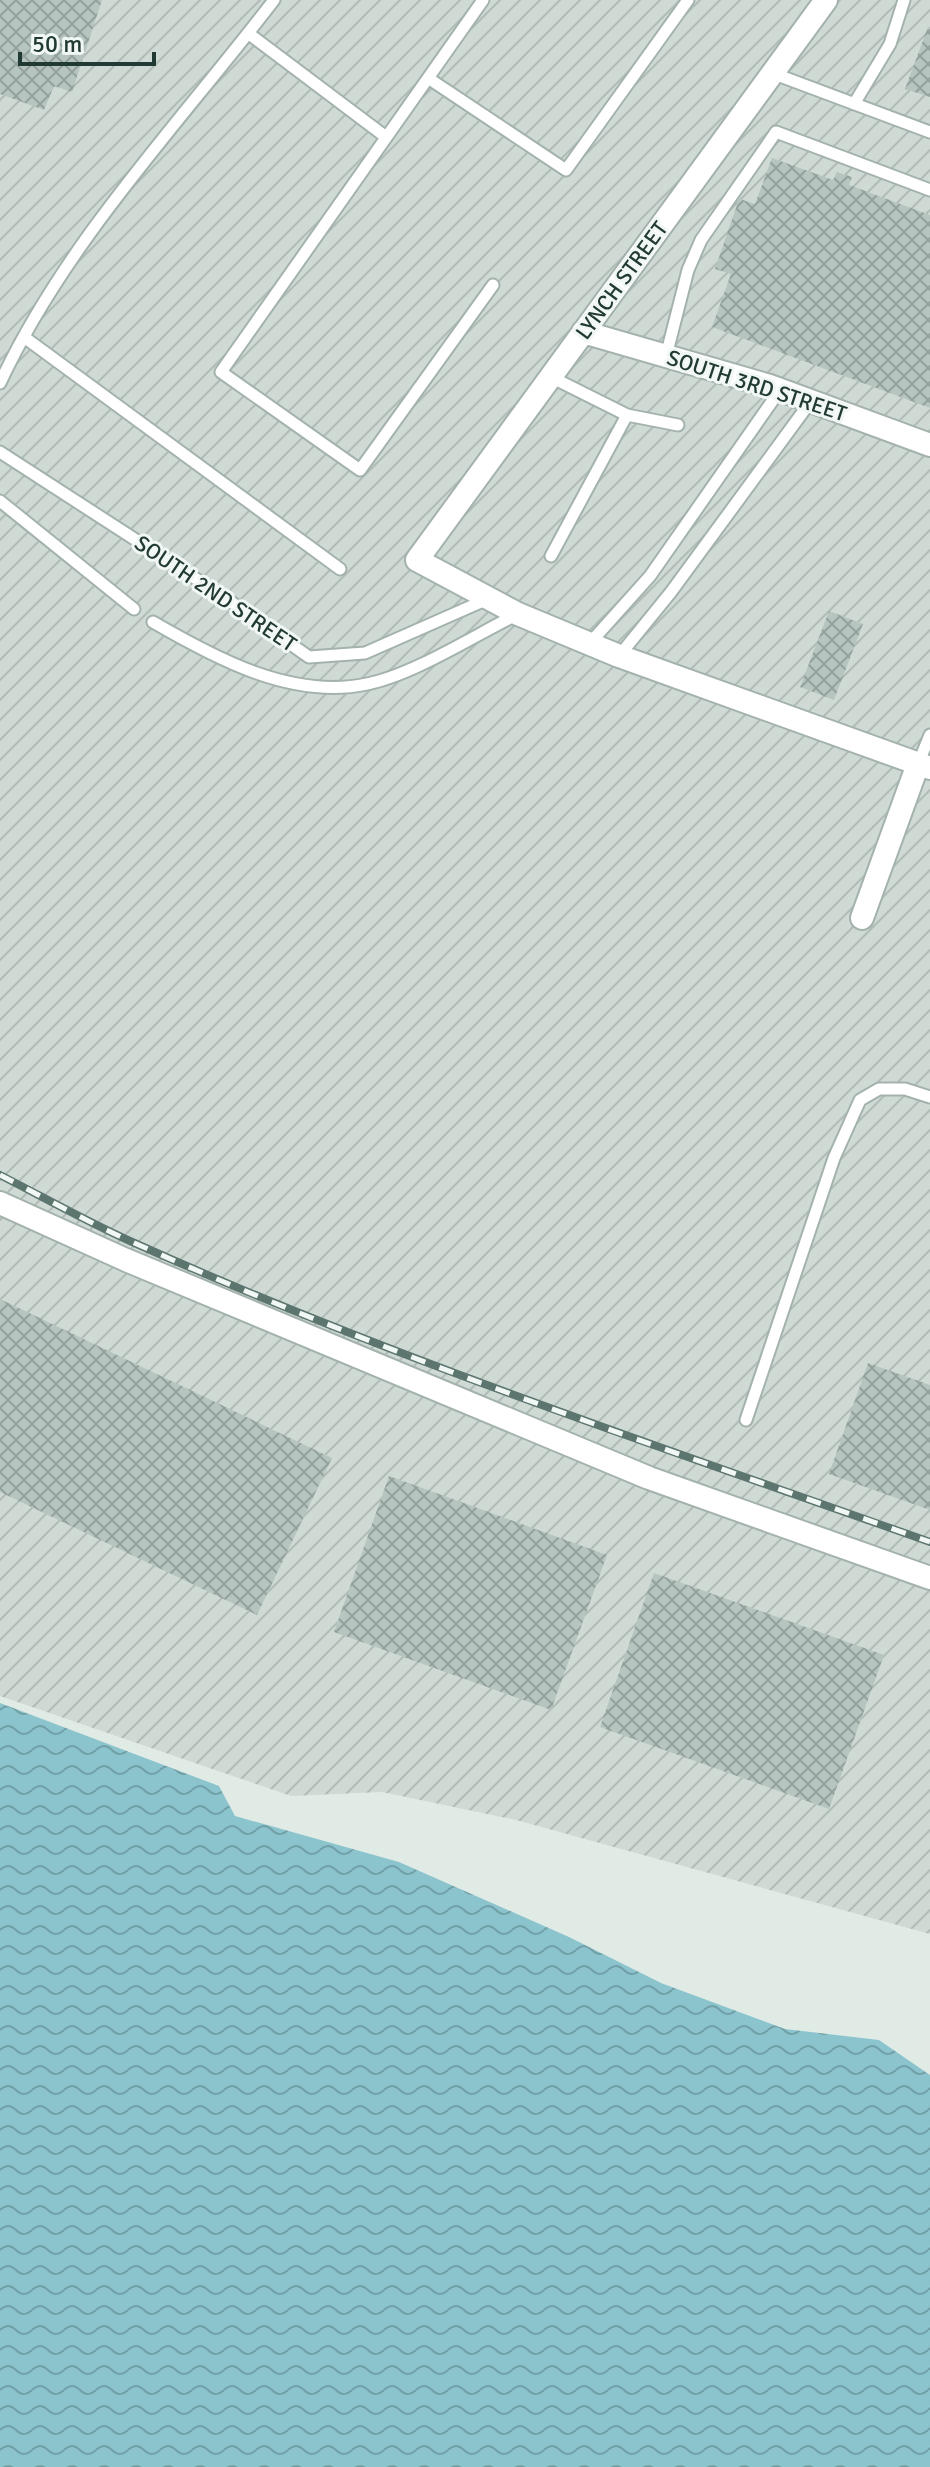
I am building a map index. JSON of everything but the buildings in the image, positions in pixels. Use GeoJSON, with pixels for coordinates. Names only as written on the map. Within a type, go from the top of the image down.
{"type":"FeatureCollection","features":[{"type":"Feature","properties":{"kind":"street","name":"LYNCH STREET"},"geometry":{"type":"LineString","coordinates":[[490,597],[417,560],[826,0]]}},
{"type":"Feature","properties":{"kind":"street","name":"SOUTH 3RD STREET"},"geometry":{"type":"LineString","coordinates":[[583,332],[780,390],[930,445]]}},
{"type":"Feature","properties":{"kind":"street"},"geometry":{"type":"LineString","coordinates":[[490,597],[518,614],[619,656],[924,766],[862,918]]}},
{"type":"Feature","properties":{"kind":"street"},"geometry":{"type":"LineString","coordinates":[[0,1203],[113,1255],[649,1478],[930,1578]]}},
{"type":"Feature","properties":{"kind":"lane"},"geometry":{"type":"LineString","coordinates":[[0,383],[58,280],[124,187],[274,0]]}},
{"type":"Feature","properties":{"kind":"lane"},"geometry":{"type":"LineString","coordinates":[[483,0],[221,372],[360,470],[493,285]]}},
{"type":"Feature","properties":{"kind":"lane"},"geometry":{"type":"LineString","coordinates":[[428,78],[566,170],[688,0]]}},
{"type":"Feature","properties":{"kind":"lane"},"geometry":{"type":"LineString","coordinates":[[854,104],[890,44],[904,0]]}},
{"type":"Feature","properties":{"kind":"lane"},"geometry":{"type":"LineString","coordinates":[[248,33],[386,137]]}},
{"type":"Feature","properties":{"kind":"lane"},"geometry":{"type":"LineString","coordinates":[[772,73],[930,132]]}},
{"type":"Feature","properties":{"kind":"lane"},"geometry":{"type":"LineString","coordinates":[[666,356],[688,270],[701,240],[776,132],[930,190]]}},
{"type":"Feature","properties":{"kind":"lane"},"geometry":{"type":"LineString","coordinates":[[24,337],[340,569]]}},
{"type":"Feature","properties":{"kind":"lane"},"geometry":{"type":"LineString","coordinates":[[551,377],[627,415],[678,425]]}},
{"type":"Feature","properties":{"kind":"lane"},"geometry":{"type":"LineString","coordinates":[[590,643],[650,576],[780,390]]}},
{"type":"Feature","properties":{"kind":"lane"},"geometry":{"type":"LineString","coordinates":[[619,656],[671,592],[811,401]]}},
{"type":"Feature","properties":{"kind":"lane"},"geometry":{"type":"LineString","coordinates":[[551,556],[627,415]]}},
{"type":"Feature","properties":{"kind":"lane","name":"SOUTH 2ND STREET"},"geometry":{"type":"LineString","coordinates":[[0,452],[212,589],[309,657],[365,653],[490,597]]}},
{"type":"Feature","properties":{"kind":"lane"},"geometry":{"type":"LineString","coordinates":[[0,501],[134,609]]}},
{"type":"Feature","properties":{"kind":"lane","name":"SOUTH 2ND STREET"},"geometry":{"type":"LineString","coordinates":[[153,622],[209,654],[247,669],[322,688],[367,684],[402,672],[518,614]]}},
{"type":"Feature","properties":{"kind":"lane"},"geometry":{"type":"LineString","coordinates":[[924,766],[930,735]]}},
{"type":"Feature","properties":{"kind":"lane"},"geometry":{"type":"LineString","coordinates":[[746,1420],[834,1158],[860,1100],[879,1089],[905,1089],[930,1097]]}},
{"type":"Feature","properties":{"kind":"shaded area"},"geometry":{"type":"Polygon","coordinates":[[[0,0],[930,0],[930,1934],[516,1820],[382,1792],[291,1796],[0,1696],[0,0]]]}},
{"type":"Feature","properties":{"kind":"water"},"geometry":{"type":"Polygon","coordinates":[[[0,1703],[219,1786],[235,1816],[399,1862],[569,1937],[661,1983],[785,2029],[879,2040],[930,2075],[930,2467],[0,2467],[0,1703]]]}},
{"type":"Feature","properties":{"kind":"railway"},"geometry":{"type":"LineString","coordinates":[[0,1175],[130,1241],[327,1324],[527,1400],[930,1542]]}}]}
